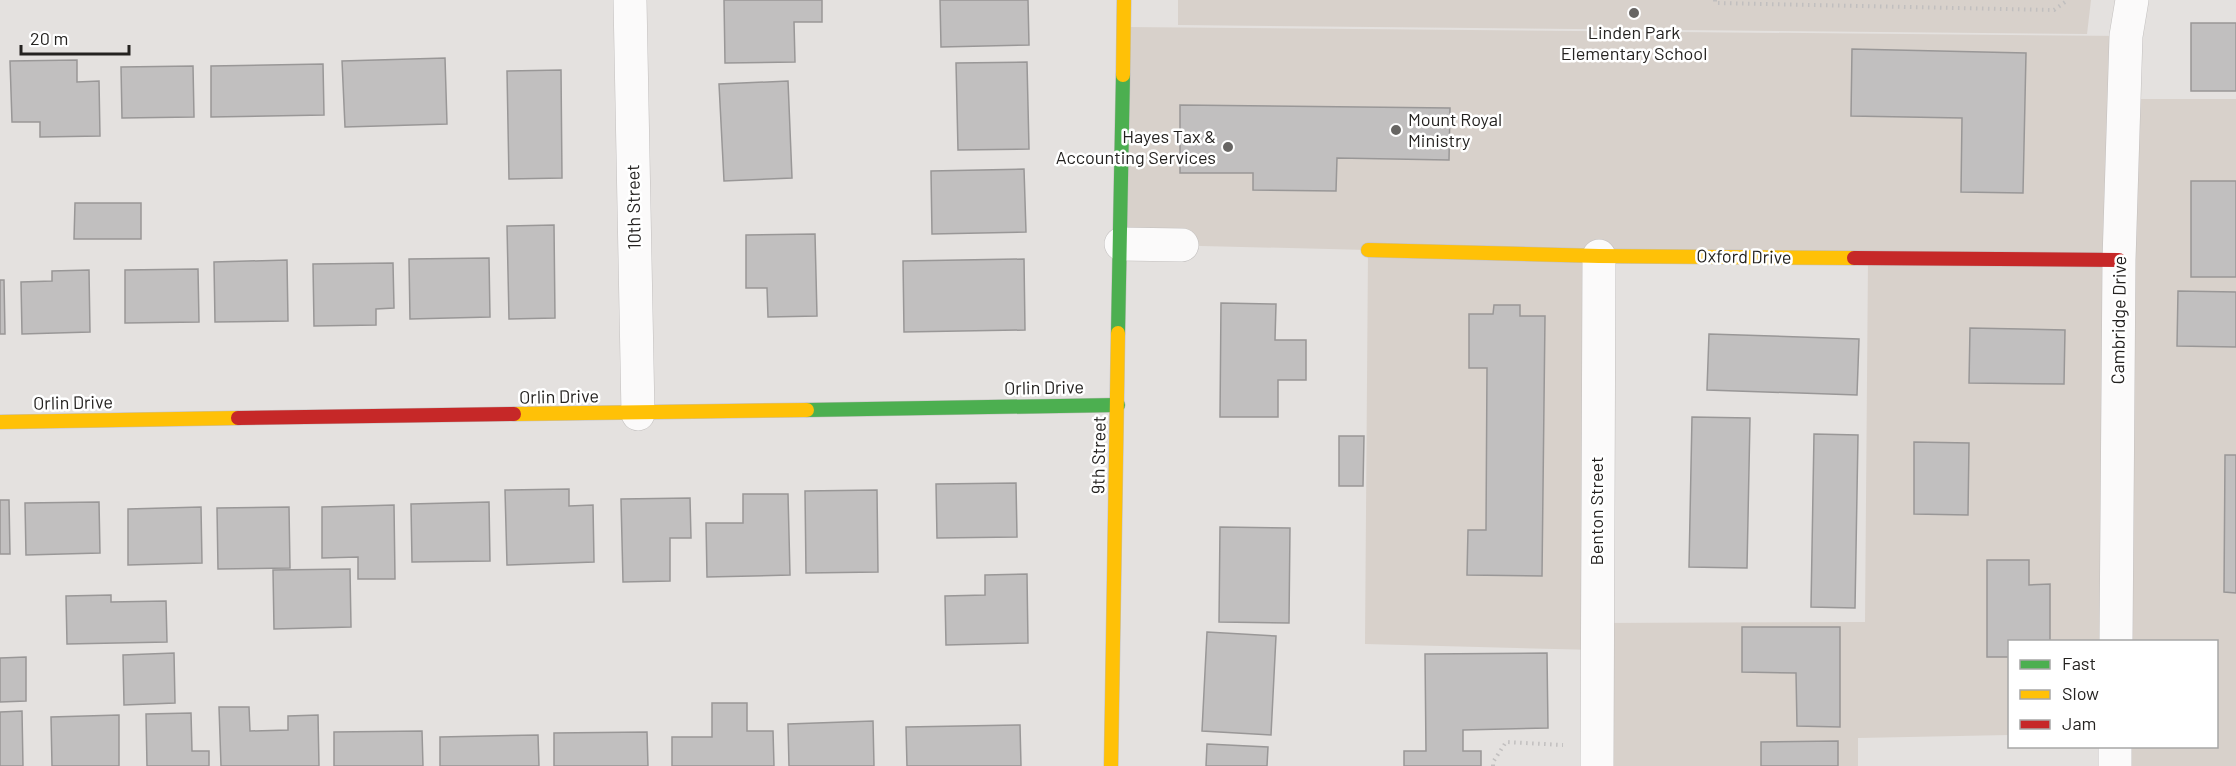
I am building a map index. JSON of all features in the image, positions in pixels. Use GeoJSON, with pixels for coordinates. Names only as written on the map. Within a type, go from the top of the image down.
{"type":"FeatureCollection","features":[{"type":"Feature","properties":{"kind":"street","name":"10th Street"},"geometry":{"type":"LineString","coordinates":[[630,0],[638,414]]}},
{"type":"Feature","properties":{"kind":"street","name":"9th Street"},"geometry":{"type":"LineString","coordinates":[[1111,766],[1125,0]]}},
{"type":"Feature","properties":{"kind":"street","name":"Cambridge Drive"},"geometry":{"type":"LineString","coordinates":[[2116,640],[2119,260],[2126,36],[2132,0]]}},
{"type":"Feature","properties":{"kind":"street"},"geometry":{"type":"LineString","coordinates":[[1121,244],[1182,245]]}},
{"type":"Feature","properties":{"kind":"street","name":"Oxford Drive"},"geometry":{"type":"LineString","coordinates":[[1368,250],[1599,256],[2119,260]]}},
{"type":"Feature","properties":{"kind":"street","name":"Benton Street"},"geometry":{"type":"LineString","coordinates":[[1597,766],[1599,256]]}},
{"type":"Feature","properties":{"kind":"street","name":"Orlin Drive"},"geometry":{"type":"LineString","coordinates":[[0,422],[1118,405]]}},
{"type":"Feature","properties":{"kind":"street"},"geometry":{"type":"LineString","coordinates":[[2115,748],[2115,766]]}},
{"type":"Feature","properties":{"kind":"path"},"geometry":{"type":"LineString","coordinates":[[1715,0],[1715,3],[2054,10],[2068,0]]}},
{"type":"Feature","properties":{"kind":"path"},"geometry":{"type":"LineString","coordinates":[[1493,766],[1493,762],[1506,742],[1567,745]]}},
{"type":"Feature","properties":{"kind":"shaded area","name":"Linden Park Elementary School"},"geometry":{"type":"Polygon","coordinates":[[[1178,0],[2091,0],[2087,34],[1178,25],[1178,0]]]}},
{"type":"Feature","properties":{"kind":"shaded area"},"geometry":{"type":"Polygon","coordinates":[[[1124,27],[2126,36],[2125,99],[2236,99],[2236,766],[2115,766],[2115,748],[2218,748],[2218,640],[2008,640],[2008,735],[1858,738],[1858,766],[1597,766],[1596,650],[1365,644],[1368,250],[1121,244],[1124,27]],[[1599,256],[1596,623],[1865,622],[1868,258],[1599,256]]]}},
{"type":"Feature","properties":{"kind":"building"},"geometry":{"type":"Polygon","coordinates":[[[724,0],[822,0],[822,22],[794,22],[795,62],[725,63],[724,0]]]}},
{"type":"Feature","properties":{"kind":"building"},"geometry":{"type":"Polygon","coordinates":[[[940,0],[1028,0],[1029,45],[941,47],[940,0]]]}},
{"type":"Feature","properties":{"kind":"building"},"geometry":{"type":"Polygon","coordinates":[[[2191,23],[2236,23],[2236,91],[2191,91],[2191,23]]]}},
{"type":"Feature","properties":{"kind":"building"},"geometry":{"type":"Polygon","coordinates":[[[1852,49],[2026,53],[2023,193],[1961,192],[1962,118],[1851,116],[1852,49]]]}},
{"type":"Feature","properties":{"kind":"building"},"geometry":{"type":"Polygon","coordinates":[[[445,58],[447,124],[345,127],[342,61],[445,58]]]}},
{"type":"Feature","properties":{"kind":"building"},"geometry":{"type":"Polygon","coordinates":[[[77,60],[77,82],[99,81],[100,136],[40,137],[40,122],[12,122],[10,61],[77,60]]]}},
{"type":"Feature","properties":{"kind":"building"},"geometry":{"type":"Polygon","coordinates":[[[1027,62],[1029,149],[958,150],[956,63],[1027,62]]]}},
{"type":"Feature","properties":{"kind":"building"},"geometry":{"type":"Polygon","coordinates":[[[323,64],[324,115],[211,117],[211,66],[323,64]]]}},
{"type":"Feature","properties":{"kind":"building"},"geometry":{"type":"Polygon","coordinates":[[[193,66],[194,117],[122,118],[121,67],[193,66]]]}},
{"type":"Feature","properties":{"kind":"building"},"geometry":{"type":"Polygon","coordinates":[[[561,70],[562,178],[509,179],[507,71],[561,70]]]}},
{"type":"Feature","properties":{"kind":"building"},"geometry":{"type":"Polygon","coordinates":[[[788,81],[792,178],[724,181],[719,84],[788,81]]]}},
{"type":"Feature","properties":{"kind":"building"},"geometry":{"type":"Polygon","coordinates":[[[1180,105],[1450,108],[1449,160],[1337,158],[1336,191],[1253,190],[1253,173],[1180,173],[1180,105]]]}},
{"type":"Feature","properties":{"kind":"building"},"geometry":{"type":"Polygon","coordinates":[[[1024,169],[1026,232],[932,234],[931,171],[1024,169]]]}},
{"type":"Feature","properties":{"kind":"building"},"geometry":{"type":"Polygon","coordinates":[[[2191,181],[2236,181],[2236,277],[2191,277],[2191,181]]]}},
{"type":"Feature","properties":{"kind":"building"},"geometry":{"type":"Polygon","coordinates":[[[75,203],[141,203],[141,239],[74,239],[75,203]]]}},
{"type":"Feature","properties":{"kind":"building"},"geometry":{"type":"Polygon","coordinates":[[[554,225],[555,318],[509,319],[507,226],[554,225]]]}},
{"type":"Feature","properties":{"kind":"building"},"geometry":{"type":"Polygon","coordinates":[[[815,234],[817,316],[768,317],[767,288],[746,288],[746,235],[815,234]]]}},
{"type":"Feature","properties":{"kind":"building"},"geometry":{"type":"Polygon","coordinates":[[[489,258],[490,317],[410,319],[409,259],[489,258]]]}},
{"type":"Feature","properties":{"kind":"building"},"geometry":{"type":"Polygon","coordinates":[[[1024,259],[1025,330],[904,332],[903,261],[1024,259]]]}},
{"type":"Feature","properties":{"kind":"building"},"geometry":{"type":"Polygon","coordinates":[[[287,260],[288,321],[215,322],[214,262],[287,260]]]}},
{"type":"Feature","properties":{"kind":"building"},"geometry":{"type":"Polygon","coordinates":[[[393,263],[394,308],[376,309],[376,325],[314,326],[313,264],[393,263]]]}},
{"type":"Feature","properties":{"kind":"building"},"geometry":{"type":"Polygon","coordinates":[[[198,269],[199,322],[125,323],[125,270],[198,269]]]}},
{"type":"Feature","properties":{"kind":"building"},"geometry":{"type":"Polygon","coordinates":[[[89,270],[90,332],[22,334],[21,282],[52,281],[52,271],[89,270]]]}},
{"type":"Feature","properties":{"kind":"building"},"geometry":{"type":"Polygon","coordinates":[[[0,280],[4,280],[5,334],[0,334],[0,280]]]}},
{"type":"Feature","properties":{"kind":"building"},"geometry":{"type":"Polygon","coordinates":[[[2178,291],[2236,292],[2236,347],[2177,346],[2178,291]]]}},
{"type":"Feature","properties":{"kind":"building"},"geometry":{"type":"Polygon","coordinates":[[[1221,303],[1276,304],[1275,340],[1306,340],[1306,380],[1278,380],[1278,417],[1220,417],[1221,303]]]}},
{"type":"Feature","properties":{"kind":"building"},"geometry":{"type":"Polygon","coordinates":[[[1494,305],[1520,305],[1520,316],[1545,316],[1542,576],[1467,575],[1468,530],[1486,530],[1487,368],[1469,368],[1469,314],[1493,314],[1494,305]]]}},
{"type":"Feature","properties":{"kind":"building"},"geometry":{"type":"Polygon","coordinates":[[[1970,328],[2065,330],[2064,384],[1969,383],[1970,328]]]}},
{"type":"Feature","properties":{"kind":"building"},"geometry":{"type":"Polygon","coordinates":[[[1709,334],[1859,339],[1857,395],[1707,390],[1709,334]]]}},
{"type":"Feature","properties":{"kind":"building"},"geometry":{"type":"Polygon","coordinates":[[[1692,417],[1750,418],[1747,568],[1689,567],[1692,417]]]}},
{"type":"Feature","properties":{"kind":"building"},"geometry":{"type":"Polygon","coordinates":[[[1814,434],[1858,435],[1855,608],[1811,607],[1814,434]]]}},
{"type":"Feature","properties":{"kind":"building"},"geometry":{"type":"Polygon","coordinates":[[[1339,436],[1364,436],[1363,486],[1339,486],[1339,436]]]}},
{"type":"Feature","properties":{"kind":"building"},"geometry":{"type":"Polygon","coordinates":[[[1914,442],[1969,443],[1968,515],[1914,514],[1914,442]]]}},
{"type":"Feature","properties":{"kind":"building"},"geometry":{"type":"Polygon","coordinates":[[[2225,455],[2236,455],[2236,593],[2224,592],[2225,455]]]}},
{"type":"Feature","properties":{"kind":"building"},"geometry":{"type":"Polygon","coordinates":[[[1016,483],[1017,537],[937,538],[936,484],[1016,483]]]}},
{"type":"Feature","properties":{"kind":"building"},"geometry":{"type":"Polygon","coordinates":[[[569,489],[569,506],[593,505],[594,562],[507,565],[505,490],[569,489]]]}},
{"type":"Feature","properties":{"kind":"building"},"geometry":{"type":"Polygon","coordinates":[[[877,490],[878,572],[806,573],[805,491],[877,490]]]}},
{"type":"Feature","properties":{"kind":"building"},"geometry":{"type":"Polygon","coordinates":[[[743,494],[788,494],[790,575],[707,577],[706,523],[743,523],[743,494]]]}},
{"type":"Feature","properties":{"kind":"building"},"geometry":{"type":"Polygon","coordinates":[[[690,498],[691,538],[670,538],[670,581],[623,582],[621,499],[690,498]]]}},
{"type":"Feature","properties":{"kind":"building"},"geometry":{"type":"Polygon","coordinates":[[[0,500],[9,500],[10,554],[0,554],[0,500]]]}},
{"type":"Feature","properties":{"kind":"building"},"geometry":{"type":"Polygon","coordinates":[[[99,502],[100,553],[26,555],[25,503],[99,502]]]}},
{"type":"Feature","properties":{"kind":"building"},"geometry":{"type":"Polygon","coordinates":[[[489,502],[490,561],[412,562],[411,504],[489,502]]]}},
{"type":"Feature","properties":{"kind":"building"},"geometry":{"type":"Polygon","coordinates":[[[394,505],[395,579],[358,579],[358,557],[322,558],[322,507],[394,505]]]}},
{"type":"Feature","properties":{"kind":"building"},"geometry":{"type":"Polygon","coordinates":[[[201,507],[202,563],[128,565],[128,509],[201,507]]]}},
{"type":"Feature","properties":{"kind":"building"},"geometry":{"type":"Polygon","coordinates":[[[289,507],[290,568],[218,569],[217,508],[289,507]]]}},
{"type":"Feature","properties":{"kind":"building"},"geometry":{"type":"Polygon","coordinates":[[[1220,527],[1290,528],[1289,623],[1219,622],[1220,527]]]}},
{"type":"Feature","properties":{"kind":"building"},"geometry":{"type":"Polygon","coordinates":[[[1987,560],[2029,560],[2029,585],[2050,584],[2050,640],[2008,640],[2008,657],[1987,657],[1987,560]]]}},
{"type":"Feature","properties":{"kind":"building"},"geometry":{"type":"Polygon","coordinates":[[[350,569],[351,627],[274,629],[273,570],[350,569]]]}},
{"type":"Feature","properties":{"kind":"building"},"geometry":{"type":"Polygon","coordinates":[[[1027,574],[1028,643],[946,645],[945,596],[985,595],[985,575],[1027,574]]]}},
{"type":"Feature","properties":{"kind":"building"},"geometry":{"type":"Polygon","coordinates":[[[111,595],[111,602],[166,601],[167,642],[67,644],[66,596],[111,595]]]}},
{"type":"Feature","properties":{"kind":"building"},"geometry":{"type":"Polygon","coordinates":[[[1742,627],[1840,627],[1840,727],[1797,726],[1796,673],[1742,672],[1742,627]]]}},
{"type":"Feature","properties":{"kind":"building"},"geometry":{"type":"Polygon","coordinates":[[[1207,632],[1276,636],[1271,735],[1202,731],[1207,632]]]}},
{"type":"Feature","properties":{"kind":"building"},"geometry":{"type":"Polygon","coordinates":[[[174,653],[175,703],[124,705],[123,655],[174,653]]]}},
{"type":"Feature","properties":{"kind":"building"},"geometry":{"type":"Polygon","coordinates":[[[1547,653],[1548,728],[1463,730],[1463,751],[1481,751],[1481,766],[1404,766],[1404,751],[1426,751],[1425,654],[1547,653]]]}},
{"type":"Feature","properties":{"kind":"building"},"geometry":{"type":"Polygon","coordinates":[[[26,657],[26,701],[0,702],[0,658],[26,657]]]}},
{"type":"Feature","properties":{"kind":"building"},"geometry":{"type":"Polygon","coordinates":[[[712,703],[747,703],[747,731],[773,731],[774,766],[672,766],[672,737],[712,737],[712,703]]]}},
{"type":"Feature","properties":{"kind":"building"},"geometry":{"type":"Polygon","coordinates":[[[219,707],[249,707],[250,731],[288,730],[288,716],[318,715],[319,766],[221,766],[219,707]]]}},
{"type":"Feature","properties":{"kind":"building"},"geometry":{"type":"Polygon","coordinates":[[[22,711],[23,766],[0,766],[0,712],[22,711]]]}},
{"type":"Feature","properties":{"kind":"building"},"geometry":{"type":"Polygon","coordinates":[[[191,713],[192,751],[209,751],[209,766],[147,766],[146,714],[191,713]]]}},
{"type":"Feature","properties":{"kind":"building"},"geometry":{"type":"Polygon","coordinates":[[[119,715],[119,766],[52,766],[51,717],[119,715]]]}},
{"type":"Feature","properties":{"kind":"building"},"geometry":{"type":"Polygon","coordinates":[[[873,721],[874,766],[789,766],[788,724],[873,721]]]}},
{"type":"Feature","properties":{"kind":"building"},"geometry":{"type":"Polygon","coordinates":[[[1020,725],[1021,766],[907,766],[906,727],[1020,725]]]}},
{"type":"Feature","properties":{"kind":"building"},"geometry":{"type":"Polygon","coordinates":[[[422,731],[423,766],[334,766],[334,732],[422,731]]]}},
{"type":"Feature","properties":{"kind":"building"},"geometry":{"type":"Polygon","coordinates":[[[647,732],[648,766],[554,766],[554,733],[647,732]]]}},
{"type":"Feature","properties":{"kind":"building"},"geometry":{"type":"Polygon","coordinates":[[[538,735],[539,766],[440,766],[440,737],[538,735]]]}},
{"type":"Feature","properties":{"kind":"building"},"geometry":{"type":"Polygon","coordinates":[[[1838,741],[1838,766],[1761,766],[1761,742],[1838,741]]]}},
{"type":"Feature","properties":{"kind":"building"},"geometry":{"type":"Polygon","coordinates":[[[1207,744],[1268,747],[1267,766],[1206,766],[1207,744]]]}},
{"type":"Feature","properties":{"kind":"traffic: fast"},"geometry":{"type":"LineString","coordinates":[[1118,333],[1123,75]]}},
{"type":"Feature","properties":{"kind":"traffic: fast"},"geometry":{"type":"LineString","coordinates":[[807,410],[1118,405]]}},
{"type":"Feature","properties":{"kind":"traffic: slow"},"geometry":{"type":"LineString","coordinates":[[1123,75],[1124,0]]}},
{"type":"Feature","properties":{"kind":"traffic: slow"},"geometry":{"type":"LineString","coordinates":[[1368,250],[1599,256],[1854,258]]}},
{"type":"Feature","properties":{"kind":"traffic: slow"},"geometry":{"type":"LineString","coordinates":[[1111,766],[1118,333]]}},
{"type":"Feature","properties":{"kind":"traffic: slow"},"geometry":{"type":"LineString","coordinates":[[514,414],[807,410]]}},
{"type":"Feature","properties":{"kind":"traffic: slow"},"geometry":{"type":"LineString","coordinates":[[0,422],[238,418]]}},
{"type":"Feature","properties":{"kind":"traffic: jam"},"geometry":{"type":"LineString","coordinates":[[1854,258],[2119,260]]}},
{"type":"Feature","properties":{"kind":"traffic: jam"},"geometry":{"type":"LineString","coordinates":[[238,418],[514,414]]}},
{"type":"Feature","properties":{"kind":"place","name":"Linden Park Elementary School"},"geometry":{"type":"Point","coordinates":[1634,13]}},
{"type":"Feature","properties":{"kind":"place","name":"Mount Royal Ministry"},"geometry":{"type":"Point","coordinates":[1396,130]}},
{"type":"Feature","properties":{"kind":"place","name":"Hayes Tax & Accounting Services"},"geometry":{"type":"Point","coordinates":[1228,147]}}]}
